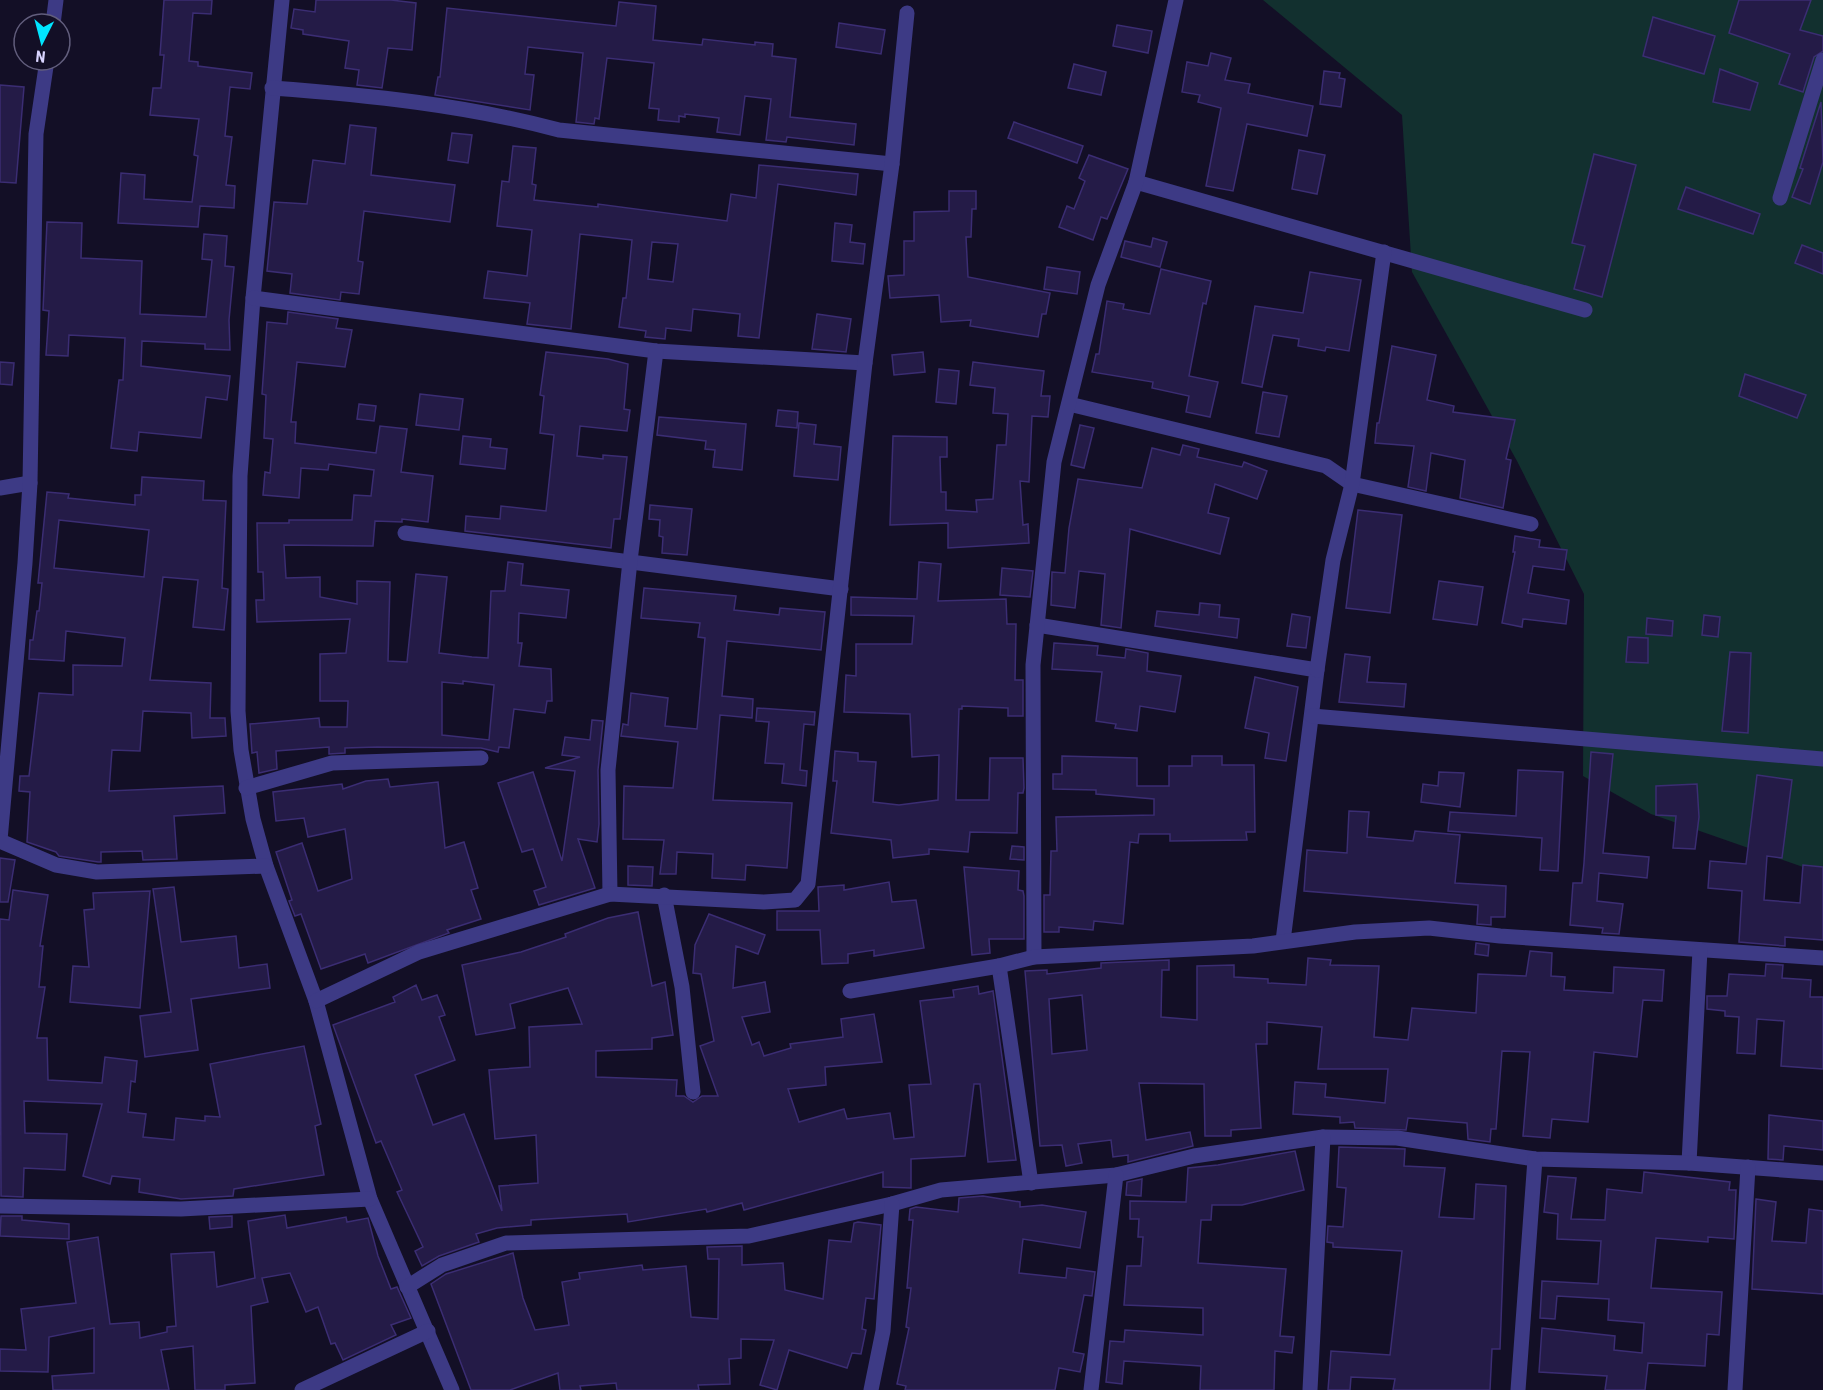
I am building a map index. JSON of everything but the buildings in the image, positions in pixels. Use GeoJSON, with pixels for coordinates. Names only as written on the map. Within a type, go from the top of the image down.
{"type":"FeatureCollection","features":[{"type":"Feature","properties":{"kind":"street"},"geometry":{"type":"LineString","coordinates":[[282,0],[253,298],[240,476],[238,711],[246,788],[266,866],[316,1001],[370,1199],[452,1390]]}},
{"type":"Feature","properties":{"kind":"street"},"geometry":{"type":"LineString","coordinates":[[1034,957],[1033,665],[1054,462],[1098,285],[1136,182],[1176,0]]}},
{"type":"Feature","properties":{"kind":"street"},"geometry":{"type":"LineString","coordinates":[[316,1001],[419,952],[610,894],[664,895],[764,902],[795,900],[808,884],[865,363],[891,164],[907,13]]}},
{"type":"Feature","properties":{"kind":"street"},"geometry":{"type":"LineString","coordinates":[[1780,198],[1823,60]]}},
{"type":"Feature","properties":{"kind":"street"},"geometry":{"type":"LineString","coordinates":[[45,72],[36,134],[30,483],[26,563],[0,841],[56,866],[97,872],[266,866]]}},
{"type":"Feature","properties":{"kind":"street"},"geometry":{"type":"LineString","coordinates":[[272,88],[363,95],[462,109],[505,116],[559,130],[891,164]]}},
{"type":"Feature","properties":{"kind":"street"},"geometry":{"type":"LineString","coordinates":[[1136,182],[1585,310]]}},
{"type":"Feature","properties":{"kind":"street"},"geometry":{"type":"LineString","coordinates":[[1283,941],[1333,560],[1352,484],[1384,252]]}},
{"type":"Feature","properties":{"kind":"street"},"geometry":{"type":"LineString","coordinates":[[253,298],[656,351],[865,363]]}},
{"type":"Feature","properties":{"kind":"street"},"geometry":{"type":"LineString","coordinates":[[610,894],[608,770],[630,561],[656,351]]}},
{"type":"Feature","properties":{"kind":"street"},"geometry":{"type":"LineString","coordinates":[[1069,404],[1326,466],[1352,484],[1531,524]]}},
{"type":"Feature","properties":{"kind":"street"},"geometry":{"type":"LineString","coordinates":[[0,488],[30,483]]}},
{"type":"Feature","properties":{"kind":"street"},"geometry":{"type":"LineString","coordinates":[[405,533],[841,589]]}},
{"type":"Feature","properties":{"kind":"street"},"geometry":{"type":"LineString","coordinates":[[1037,625],[1317,670]]}},
{"type":"Feature","properties":{"kind":"street"},"geometry":{"type":"LineString","coordinates":[[1312,716],[1823,759]]}},
{"type":"Feature","properties":{"kind":"street"},"geometry":{"type":"LineString","coordinates":[[246,788],[332,763],[481,758]]}},
{"type":"Feature","properties":{"kind":"street"},"geometry":{"type":"LineString","coordinates":[[664,895],[682,987],[693,1092]]}},
{"type":"Feature","properties":{"kind":"street"},"geometry":{"type":"LineString","coordinates":[[850,991],[999,966],[1034,957],[1253,945],[1355,932],[1429,928],[1823,958]]}},
{"type":"Feature","properties":{"kind":"street"},"geometry":{"type":"LineString","coordinates":[[1689,1162],[1700,950]]}},
{"type":"Feature","properties":{"kind":"street"},"geometry":{"type":"LineString","coordinates":[[999,966],[1031,1183]]}},
{"type":"Feature","properties":{"kind":"street"},"geometry":{"type":"LineString","coordinates":[[407,1287],[442,1265],[506,1243],[749,1236],[892,1204],[941,1190],[1116,1175],[1194,1156],[1323,1137],[1397,1138],[1535,1159],[1689,1162],[1823,1173]]}},
{"type":"Feature","properties":{"kind":"street"},"geometry":{"type":"LineString","coordinates":[[1310,1390],[1323,1137]]}},
{"type":"Feature","properties":{"kind":"street"},"geometry":{"type":"LineString","coordinates":[[1518,1390],[1535,1159]]}},
{"type":"Feature","properties":{"kind":"street"},"geometry":{"type":"LineString","coordinates":[[1735,1390],[1748,1167]]}},
{"type":"Feature","properties":{"kind":"street"},"geometry":{"type":"LineString","coordinates":[[1091,1390],[1116,1175]]}},
{"type":"Feature","properties":{"kind":"street"},"geometry":{"type":"LineString","coordinates":[[0,1206],[181,1209],[370,1199]]}},
{"type":"Feature","properties":{"kind":"street"},"geometry":{"type":"LineString","coordinates":[[871,1390],[883,1331],[892,1204]]}},
{"type":"Feature","properties":{"kind":"street"},"geometry":{"type":"LineString","coordinates":[[302,1390],[428,1331]]}},
{"type":"Feature","properties":{"kind":"green space"},"geometry":{"type":"Polygon","coordinates":[[[1263,0],[1823,0],[1823,874],[1651,814],[1583,776],[1584,594],[1517,461],[1412,272],[1402,115],[1263,0]]]}}]}
